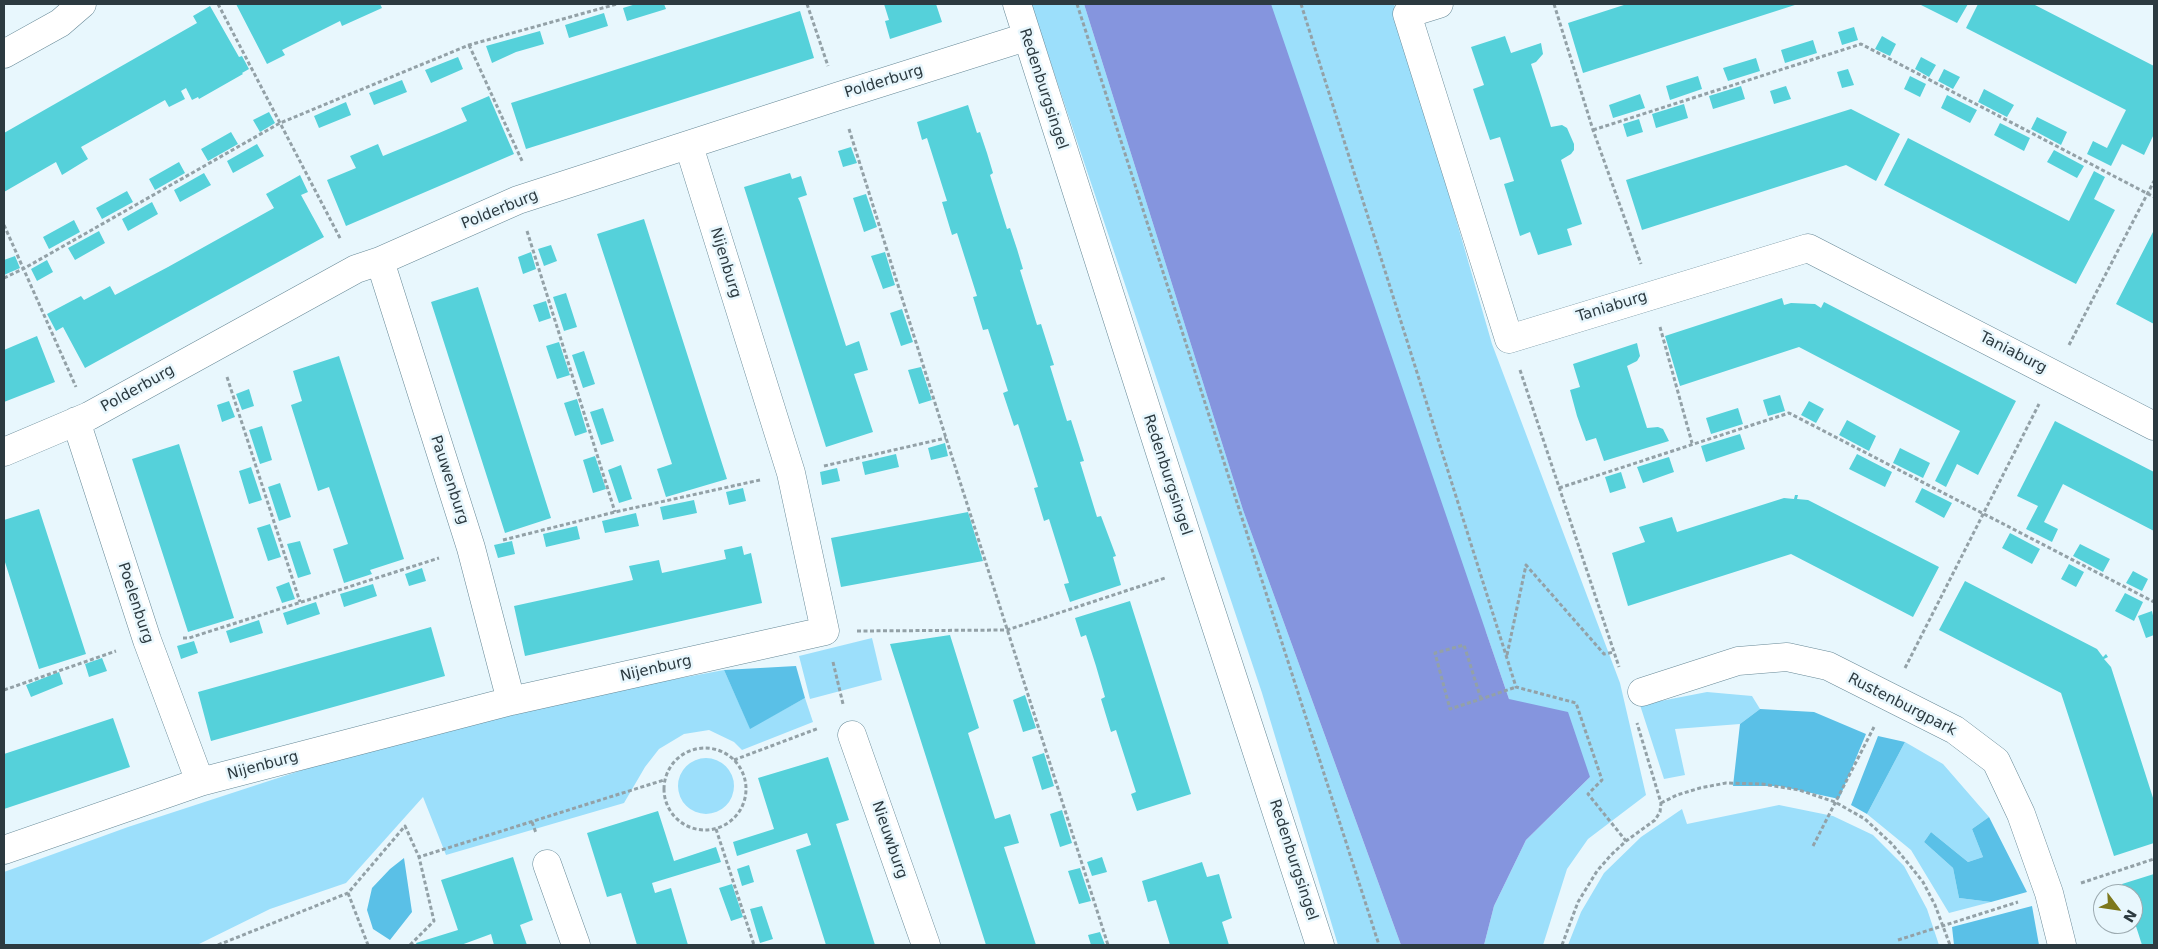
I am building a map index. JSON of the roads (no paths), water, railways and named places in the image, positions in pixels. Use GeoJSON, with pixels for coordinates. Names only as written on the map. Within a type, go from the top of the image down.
{"type":"FeatureCollection","features":[{"type":"Feature","properties":{"kind":"street"},"geometry":{"type":"LineString","coordinates":[[4,54],[60,23],[82,4]]}},
{"type":"Feature","properties":{"kind":"street","name":"Redenburgsingel"},"geometry":{"type":"LineString","coordinates":[[1017,4],[1026,37],[1320,945]]}},
{"type":"Feature","properties":{"kind":"street","name":"Taniaburg"},"geometry":{"type":"LineString","coordinates":[[1439,4],[1407,14],[1510,339],[1651,294],[1808,248],[2154,426]]}},
{"type":"Feature","properties":{"kind":"street","name":"Polderburg"},"geometry":{"type":"LineString","coordinates":[[4,452],[83,418],[368,265],[528,197],[1026,37]]}},
{"type":"Feature","properties":{"kind":"street","name":"Nijenburg"},"geometry":{"type":"LineString","coordinates":[[4,850],[200,782],[511,701],[826,631],[791,473],[688,146]]}},
{"type":"Feature","properties":{"kind":"street","name":"Pauwenburg"},"geometry":{"type":"LineString","coordinates":[[368,265],[471,548],[511,701]]}},
{"type":"Feature","properties":{"kind":"street","name":"Poelenburg"},"geometry":{"type":"LineString","coordinates":[[83,418],[147,640],[200,782]]}},
{"type":"Feature","properties":{"kind":"street","name":"Rustenburgpark"},"geometry":{"type":"LineString","coordinates":[[1638,703],[1738,662],[1787,657],[1828,666],[1954,730],[1996,761],[2020,814],[2049,893],[2062,945]]}},
{"type":"Feature","properties":{"kind":"street","name":"Nieuwburg"},"geometry":{"type":"LineString","coordinates":[[849,727],[926,945]]}},
{"type":"Feature","properties":{"kind":"street"},"geometry":{"type":"LineString","coordinates":[[547,864],[576,945]]}}]}
